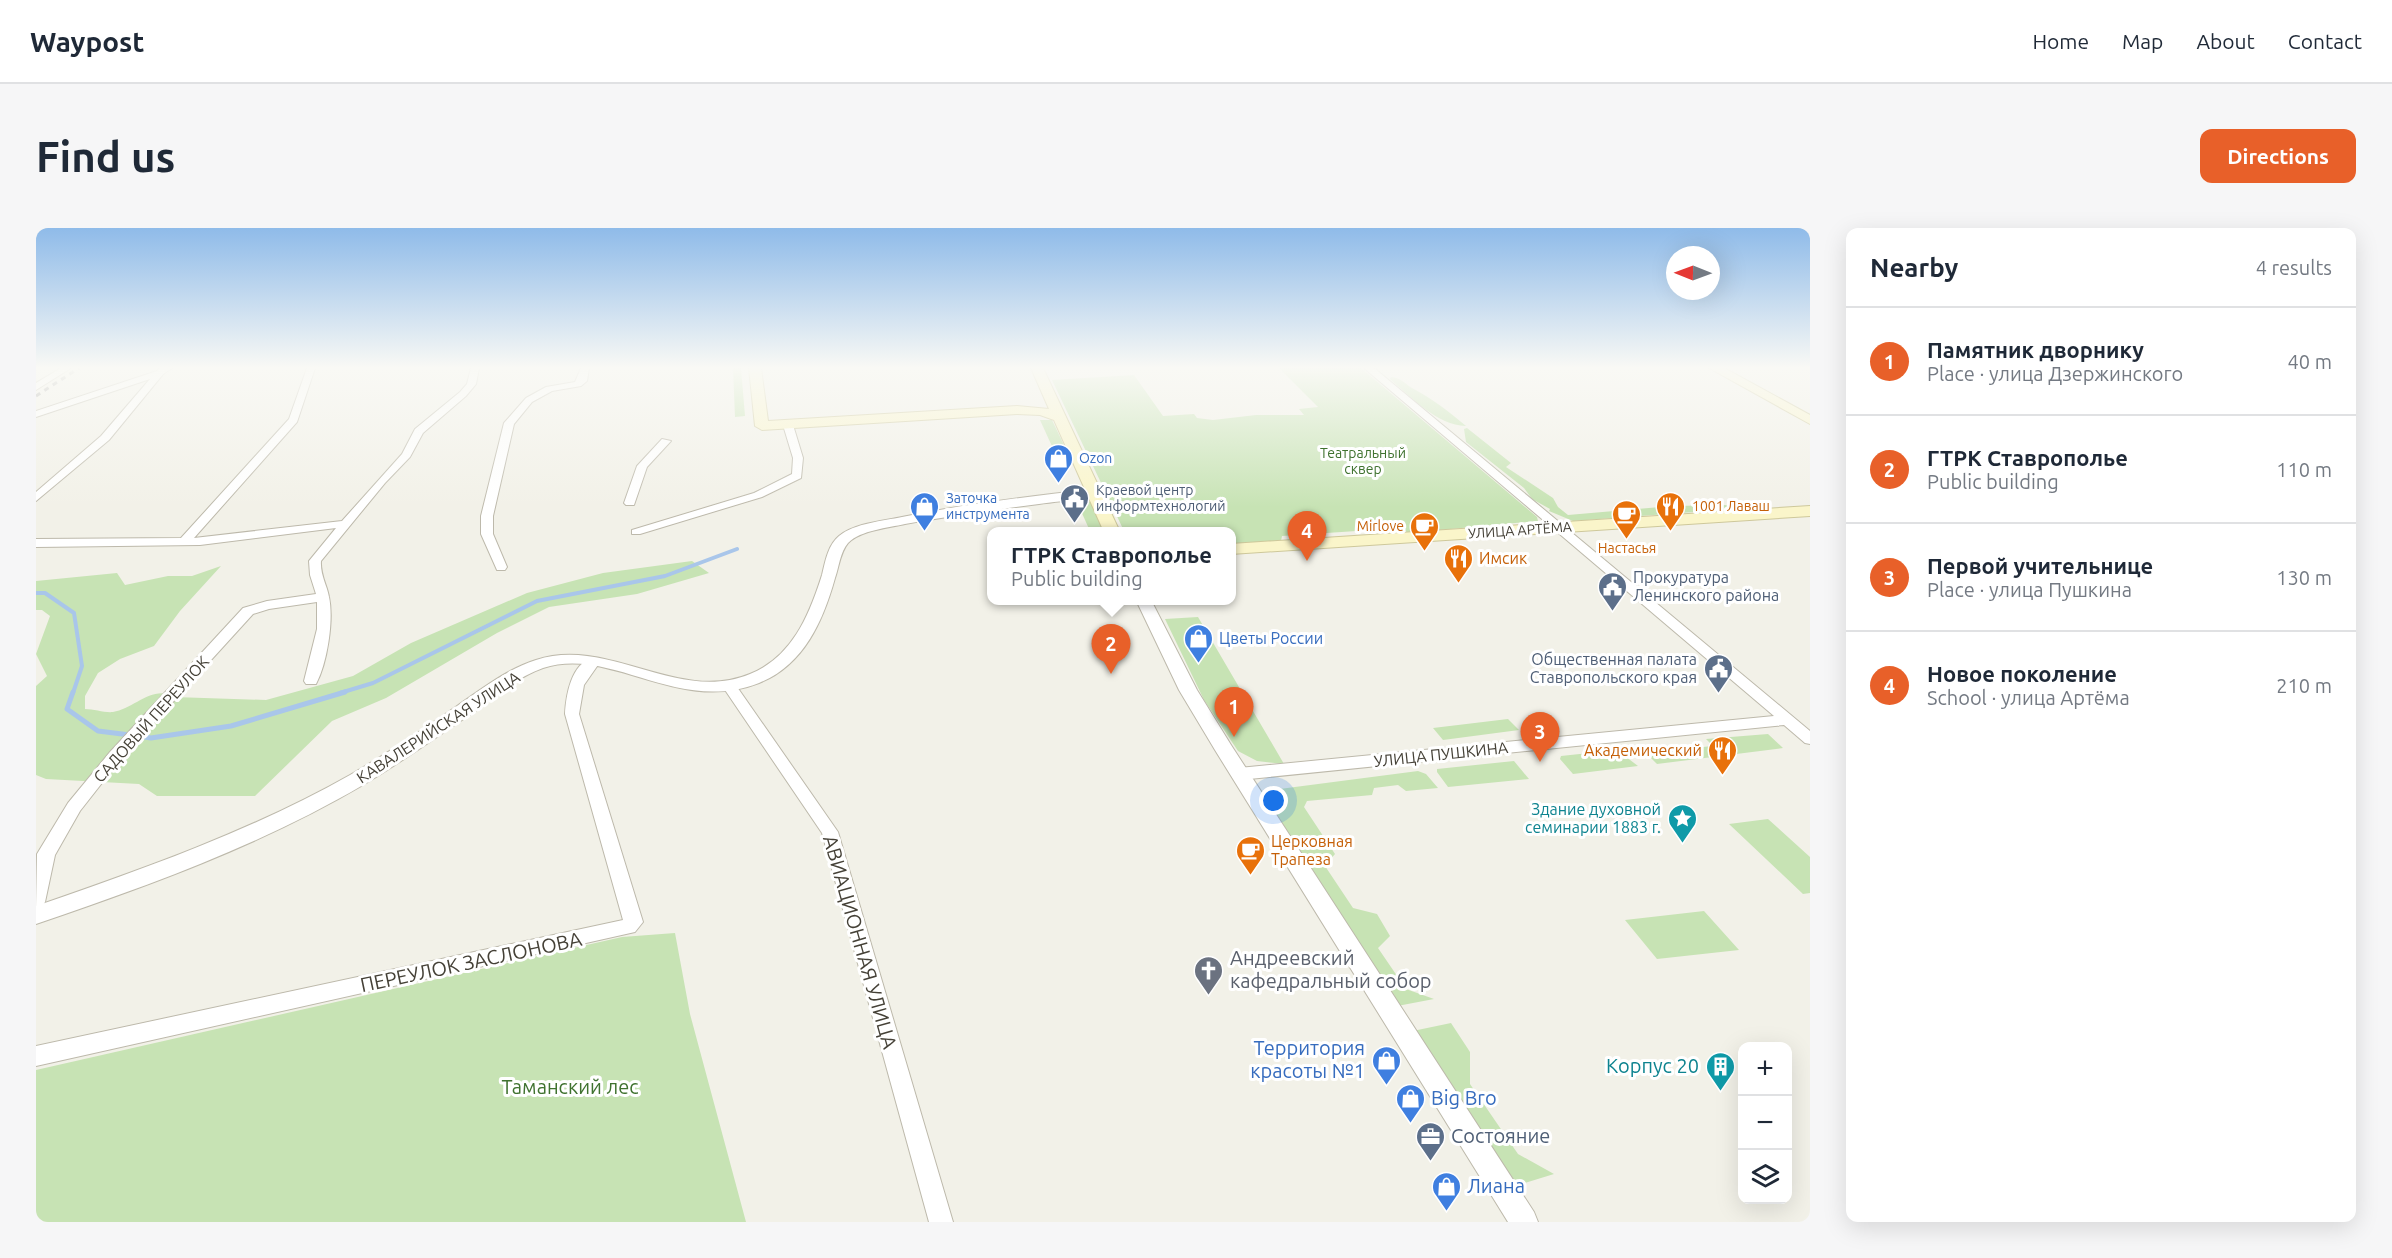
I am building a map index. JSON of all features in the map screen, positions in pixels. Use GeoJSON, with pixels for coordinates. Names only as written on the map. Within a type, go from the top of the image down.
{"type":"FeatureCollection","features":[{"type":"Feature","properties":{"kind":"main road"},"geometry":{"type":"LineString","coordinates":[[761,414],[762,426],[950,414]]}},
{"type":"Feature","properties":{"kind":"main road"},"geometry":{"type":"LineString","coordinates":[[1051,414],[1060,418]]}},
{"type":"Feature","properties":{"kind":"main road"},"geometry":{"type":"LineString","coordinates":[[1058,414],[1110,527]]}},
{"type":"Feature","properties":{"kind":"main road","name":"УЛИЦА АРТЁМА"},"geometry":{"type":"LineString","coordinates":[[1236,549],[1810,511]]}},
{"type":"Feature","properties":{"kind":"street"},"geometry":{"type":"LineString","coordinates":[[36,498],[105,438],[126,414]]}},
{"type":"Feature","properties":{"kind":"street"},"geometry":{"type":"LineString","coordinates":[[184,542],[294,420],[296,414]]}},
{"type":"Feature","properties":{"kind":"street"},"geometry":{"type":"LineString","coordinates":[[311,681],[325,629],[323,597],[314,572],[315,561],[406,455],[418,431],[438,414]]}},
{"type":"Feature","properties":{"kind":"street"},"geometry":{"type":"LineString","coordinates":[[501,567],[487,534],[487,516],[509,423],[516,414]]}},
{"type":"Feature","properties":{"kind":"street"},"geometry":{"type":"LineString","coordinates":[[1423,414],[1810,739]]}},
{"type":"Feature","properties":{"kind":"street"},"geometry":{"type":"LineString","coordinates":[[636,532],[758,495],[797,476],[798,458],[788,425]]}},
{"type":"Feature","properties":{"kind":"street"},"geometry":{"type":"LineString","coordinates":[[630,503],[642,466],[666,441]]}},
{"type":"Feature","properties":{"kind":"street","name":"КАВАЛЕРИЙСКАЯ УЛИЦА"},"geometry":{"type":"LineString","coordinates":[[36,915],[196,857],[256,833],[301,811],[413,745],[530,668],[562,660],[593,662],[677,685],[705,688],[730,687],[768,673],[795,652],[813,621],[836,552],[846,536],[924,516],[1095,493]]}},
{"type":"Feature","properties":{"kind":"street"},"geometry":{"type":"LineString","coordinates":[[36,543],[184,542],[345,524]]}},
{"type":"Feature","properties":{"kind":"street","name":"САДОВЫЙ ПЕРЕУЛОК"},"geometry":{"type":"LineString","coordinates":[[36,902],[46,854],[74,807],[115,756],[248,611],[267,605],[323,597]]}},
{"type":"Feature","properties":{"kind":"street"},"geometry":{"type":"LineString","coordinates":[[1146,605],[1188,690],[1239,774],[1524,1222]]}},
{"type":"Feature","properties":{"kind":"street","name":"ПЕРЕУЛОК ЗАСЛОНОВА"},"geometry":{"type":"LineString","coordinates":[[36,1056],[628,927],[634,922],[572,714],[574,687],[579,677],[593,662]]}},
{"type":"Feature","properties":{"kind":"street","name":"АВИАЦИОННАЯ УЛИЦА"},"geometry":{"type":"LineString","coordinates":[[730,687],[830,832],[940,1222]]}},
{"type":"Feature","properties":{"kind":"street","name":"УЛИЦА ПУШКИНА"},"geometry":{"type":"LineString","coordinates":[[1239,774],[1787,720]]}},
{"type":"Feature","properties":{"kind":"green space","name":"Театральный сквер"},"geometry":{"type":"Polygon","coordinates":[[[1068,414],[1194,414],[1197,418],[1213,420],[1256,415],[1416,414],[1537,517],[1538,521],[1408,533],[1401,528],[1282,536],[1281,541],[1236,545],[1236,527],[1122,527],[1068,414]]]}},
{"type":"Feature","properties":{"kind":"green space"},"geometry":{"type":"Polygon","coordinates":[[[1433,414],[1452,414],[1466,426],[1445,421],[1433,414]]]}},
{"type":"Feature","properties":{"kind":"green space"},"geometry":{"type":"Polygon","coordinates":[[[1040,420],[1052,420],[1073,464],[1061,466],[1040,420]]]}},
{"type":"Feature","properties":{"kind":"green space"},"geometry":{"type":"Polygon","coordinates":[[[1467,428],[1511,463],[1506,467],[1553,498],[1558,507],[1568,515],[1672,506],[1729,505],[1734,509],[1573,521],[1549,511],[1550,509],[1532,499],[1524,488],[1466,442],[1464,429],[1467,428]]]}},
{"type":"Feature","properties":{"kind":"green space"},"geometry":{"type":"Polygon","coordinates":[[[1076,500],[1090,502],[1102,527],[1088,527],[1076,500]]]}},
{"type":"Feature","properties":{"kind":"green space"},"geometry":{"type":"Polygon","coordinates":[[[692,561],[709,573],[637,594],[549,607],[497,633],[386,698],[332,721],[255,796],[157,796],[139,784],[46,779],[36,775],[36,686],[47,676],[36,654],[50,616],[42,610],[36,610],[36,581],[117,573],[125,585],[168,576],[192,576],[221,566],[180,611],[154,646],[120,659],[98,673],[85,696],[85,709],[113,712],[159,693],[174,697],[266,700],[353,676],[411,643],[527,593],[603,573],[692,561]]]}},
{"type":"Feature","properties":{"kind":"green space"},"geometry":{"type":"Polygon","coordinates":[[[1198,617],[1284,764],[1257,761],[1238,751],[1204,700],[1165,619],[1198,617]]]}},
{"type":"Feature","properties":{"kind":"green space"},"geometry":{"type":"Polygon","coordinates":[[[1508,719],[1519,730],[1443,740],[1433,728],[1508,719]]]}},
{"type":"Feature","properties":{"kind":"green space"},"geometry":{"type":"Polygon","coordinates":[[[1768,734],[1783,748],[1657,764],[1644,751],[1644,748],[1683,744],[1693,748],[1713,746],[1706,739],[1768,734]]]}},
{"type":"Feature","properties":{"kind":"green space"},"geometry":{"type":"Polygon","coordinates":[[[1617,750],[1638,766],[1573,774],[1560,759],[1561,756],[1617,750]]]}},
{"type":"Feature","properties":{"kind":"green space"},"geometry":{"type":"Polygon","coordinates":[[[1514,761],[1529,779],[1448,787],[1437,772],[1437,769],[1514,761]]]}},
{"type":"Feature","properties":{"kind":"green space"},"geometry":{"type":"Polygon","coordinates":[[[1418,771],[1426,774],[1438,788],[1406,791],[1398,785],[1374,788],[1372,795],[1307,801],[1304,807],[1335,854],[1325,866],[1353,908],[1377,914],[1390,936],[1378,948],[1406,989],[1434,999],[1392,1007],[1256,792],[1418,771]]]}},
{"type":"Feature","properties":{"kind":"green space"},"geometry":{"type":"Polygon","coordinates":[[[1768,819],[1810,857],[1810,893],[1803,894],[1729,824],[1768,819]]]}},
{"type":"Feature","properties":{"kind":"green space"},"geometry":{"type":"Polygon","coordinates":[[[1704,911],[1739,950],[1657,959],[1625,920],[1704,911]]]}},
{"type":"Feature","properties":{"kind":"green space","name":"Таманский лес"},"geometry":{"type":"Polygon","coordinates":[[[675,933],[690,1014],[746,1222],[36,1222],[36,1070],[622,937],[675,933]]]}},
{"type":"Feature","properties":{"kind":"green space"},"geometry":{"type":"Polygon","coordinates":[[[1451,1023],[1470,1052],[1470,1084],[1518,1154],[1554,1174],[1508,1188],[1408,1032],[1451,1023]]]}},
{"type":"Feature","properties":{"kind":"waterway"},"geometry":{"type":"LineString","coordinates":[[340,693],[373,683],[537,601],[665,576],[737,549]]}},
{"type":"Feature","properties":{"kind":"waterway"},"geometry":{"type":"LineString","coordinates":[[36,593],[45,593],[74,613],[82,666],[73,693]]}},
{"type":"Feature","properties":{"kind":"waterway"},"geometry":{"type":"LineString","coordinates":[[73,692],[67,709],[98,731],[130,735]]}},
{"type":"Feature","properties":{"kind":"waterway"},"geometry":{"type":"LineString","coordinates":[[138,736],[151,738],[231,726],[345,692]]}},
{"type":"Feature","properties":{"kind":"place","name":"Ozon"},"geometry":{"type":"Point","coordinates":[1058,484]}},
{"type":"Feature","properties":{"kind":"place","name":"Краевой центр информтехнологий"},"geometry":{"type":"Point","coordinates":[1075,524]}},
{"type":"Feature","properties":{"kind":"place","name":"Заточка инструмента"},"geometry":{"type":"Point","coordinates":[925,532]}},
{"type":"Feature","properties":{"kind":"place","name":"1001 Лаваш"},"geometry":{"type":"Point","coordinates":[1671,532]}},
{"type":"Feature","properties":{"kind":"place","name":"Настасья"},"geometry":{"type":"Point","coordinates":[1627,540]}},
{"type":"Feature","properties":{"kind":"place","name":"Mirlove"},"geometry":{"type":"Point","coordinates":[1425,552]}},
{"type":"Feature","properties":{"kind":"place","name":"Новое поколение"},"geometry":{"type":"Point","coordinates":[1307,561]}},
{"type":"Feature","properties":{"kind":"place","name":"Имсик"},"geometry":{"type":"Point","coordinates":[1458,584]}},
{"type":"Feature","properties":{"kind":"place","name":"Прокуратура Ленинского района"},"geometry":{"type":"Point","coordinates":[1612,612]}},
{"type":"Feature","properties":{"kind":"place","name":"Цветы России"},"geometry":{"type":"Point","coordinates":[1198,664]}},
{"type":"Feature","properties":{"kind":"place","name":"ГТРК Ставрополье"},"geometry":{"type":"Point","coordinates":[1111,674]}},
{"type":"Feature","properties":{"kind":"place","name":"Общественная палата Ставропольского края"},"geometry":{"type":"Point","coordinates":[1718,694]}},
{"type":"Feature","properties":{"kind":"place","name":"Памятник дворнику"},"geometry":{"type":"Point","coordinates":[1234,737]}},
{"type":"Feature","properties":{"kind":"place","name":"Первой учительнице"},"geometry":{"type":"Point","coordinates":[1540,762]}},
{"type":"Feature","properties":{"kind":"place","name":"Академический"},"geometry":{"type":"Point","coordinates":[1723,776]}},
{"type":"Feature","properties":{"kind":"place","name":"Здание духовной семинарии 1883 г."},"geometry":{"type":"Point","coordinates":[1682,844]}},
{"type":"Feature","properties":{"kind":"place","name":"Церковная Трапеза"},"geometry":{"type":"Point","coordinates":[1250,876]}},
{"type":"Feature","properties":{"kind":"place","name":"Андреевский кафедральный собор"},"geometry":{"type":"Point","coordinates":[1209,996]}},
{"type":"Feature","properties":{"kind":"place","name":"Территория красоты №1"},"geometry":{"type":"Point","coordinates":[1386,1086]}},
{"type":"Feature","properties":{"kind":"place","name":"Корпус 20"},"geometry":{"type":"Point","coordinates":[1720,1092]}},
{"type":"Feature","properties":{"kind":"place","name":"Big Bro"},"geometry":{"type":"Point","coordinates":[1410,1124]}},
{"type":"Feature","properties":{"kind":"place","name":"Состояние"},"geometry":{"type":"Point","coordinates":[1430,1162]}},
{"type":"Feature","properties":{"kind":"place","name":"Лиана"},"geometry":{"type":"Point","coordinates":[1446,1212]}}]}
